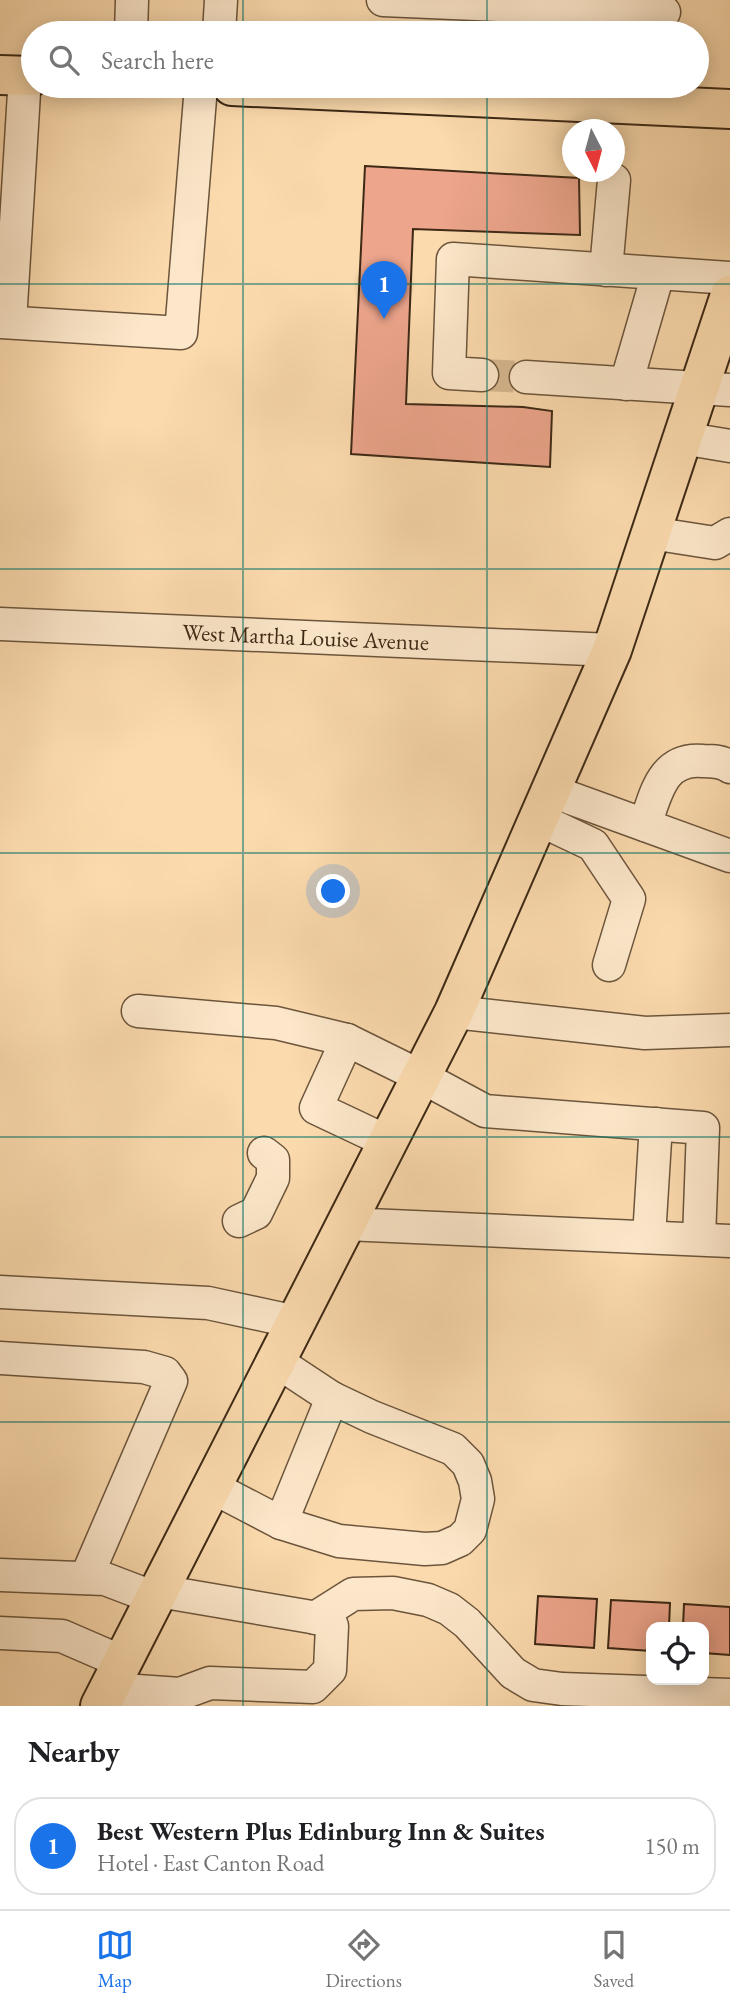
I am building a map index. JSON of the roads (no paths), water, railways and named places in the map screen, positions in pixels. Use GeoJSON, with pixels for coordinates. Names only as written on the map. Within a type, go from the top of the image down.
{"type":"FeatureCollection","features":[{"type":"Feature","properties":{"kind":"main road"},"geometry":{"type":"LineString","coordinates":[[656,98],[730,109]]}},
{"type":"Feature","properties":{"kind":"main road"},"geometry":{"type":"LineString","coordinates":[[110,1686],[454,1012],[612,650],[682,438],[715,388],[730,295]]}},
{"type":"Feature","properties":{"kind":"street"},"geometry":{"type":"LineString","coordinates":[[220,21],[221,0]]}},
{"type":"Feature","properties":{"kind":"street"},"geometry":{"type":"LineString","coordinates":[[383,0],[565,14],[662,15]]}},
{"type":"Feature","properties":{"kind":"street"},"geometry":{"type":"LineString","coordinates":[[20,76],[10,171],[5,322],[181,332],[200,98]]}},
{"type":"Feature","properties":{"kind":"street"},"geometry":{"type":"LineString","coordinates":[[606,270],[614,182]]}},
{"type":"Feature","properties":{"kind":"street"},"geometry":{"type":"LineString","coordinates":[[482,375],[449,373],[453,259],[730,278]]}},
{"type":"Feature","properties":{"kind":"street"},"geometry":{"type":"LineString","coordinates":[[626,384],[658,274]]}},
{"type":"Feature","properties":{"kind":"street"},"geometry":{"type":"LineString","coordinates":[[526,377],[715,388]]}},
{"type":"Feature","properties":{"kind":"street"},"geometry":{"type":"LineString","coordinates":[[682,438],[730,446]]}},
{"type":"Feature","properties":{"kind":"street"},"geometry":{"type":"LineString","coordinates":[[651,533],[715,543],[730,534]]}},
{"type":"Feature","properties":{"kind":"street","name":"West Martha Louise Avenue"},"geometry":{"type":"LineString","coordinates":[[0,624],[612,650]]}},
{"type":"Feature","properties":{"kind":"street"},"geometry":{"type":"LineString","coordinates":[[645,825],[664,774],[690,759],[725,763],[730,767]]}},
{"type":"Feature","properties":{"kind":"street"},"geometry":{"type":"LineString","coordinates":[[544,805],[645,825],[730,856]]}},
{"type":"Feature","properties":{"kind":"street"},"geometry":{"type":"LineString","coordinates":[[544,805],[593,845],[629,899],[609,965]]}},
{"type":"Feature","properties":{"kind":"street"},"geometry":{"type":"LineString","coordinates":[[138,1011],[276,1023],[347,1040],[485,1111],[703,1128],[698,1239]]}},
{"type":"Feature","properties":{"kind":"street"},"geometry":{"type":"LineString","coordinates":[[454,1012],[645,1033],[730,1030]]}},
{"type":"Feature","properties":{"kind":"street"},"geometry":{"type":"LineString","coordinates":[[347,1040],[316,1108],[388,1142]]}},
{"type":"Feature","properties":{"kind":"street"},"geometry":{"type":"LineString","coordinates":[[649,1237],[656,1124]]}},
{"type":"Feature","properties":{"kind":"street"},"geometry":{"type":"LineString","coordinates":[[239,1221],[256,1213],[273,1178],[273,1160],[264,1153]]}},
{"type":"Feature","properties":{"kind":"street"},"geometry":{"type":"LineString","coordinates":[[346,1223],[730,1241]]}},
{"type":"Feature","properties":{"kind":"street"},"geometry":{"type":"LineString","coordinates":[[0,1292],[208,1303],[296,1322]]}},
{"type":"Feature","properties":{"kind":"street"},"geometry":{"type":"LineString","coordinates":[[0,1358],[144,1367],[165,1373],[171,1381],[86,1578]]}},
{"type":"Feature","properties":{"kind":"street"},"geometry":{"type":"LineString","coordinates":[[212,1487],[281,1522],[339,1541],[425,1549],[442,1548],[460,1539],[470,1530],[478,1499],[475,1481],[468,1464],[453,1449],[332,1398],[276,1361]]}},
{"type":"Feature","properties":{"kind":"street"},"geometry":{"type":"LineString","coordinates":[[281,1522],[332,1398]]}},
{"type":"Feature","properties":{"kind":"street"},"geometry":{"type":"LineString","coordinates":[[0,1575],[105,1579],[157,1595],[328,1620],[332,1626],[330,1670],[313,1687],[210,1683],[180,1694],[110,1686],[62,1636],[0,1633]]}},
{"type":"Feature","properties":{"kind":"street"},"geometry":{"type":"LineString","coordinates":[[315,1618],[353,1594],[393,1593],[428,1600],[449,1609],[467,1623],[513,1673],[533,1685],[562,1689],[730,1695]]}},
{"type":"Feature","properties":{"kind":"tunnel"},"geometry":{"type":"LineString","coordinates":[[482,375],[526,377]]}},
{"type":"Feature","properties":{"kind":"place","name":"Best Western Plus Edinburg Inn & Suites"},"geometry":{"type":"Point","coordinates":[384,319]}}]}
